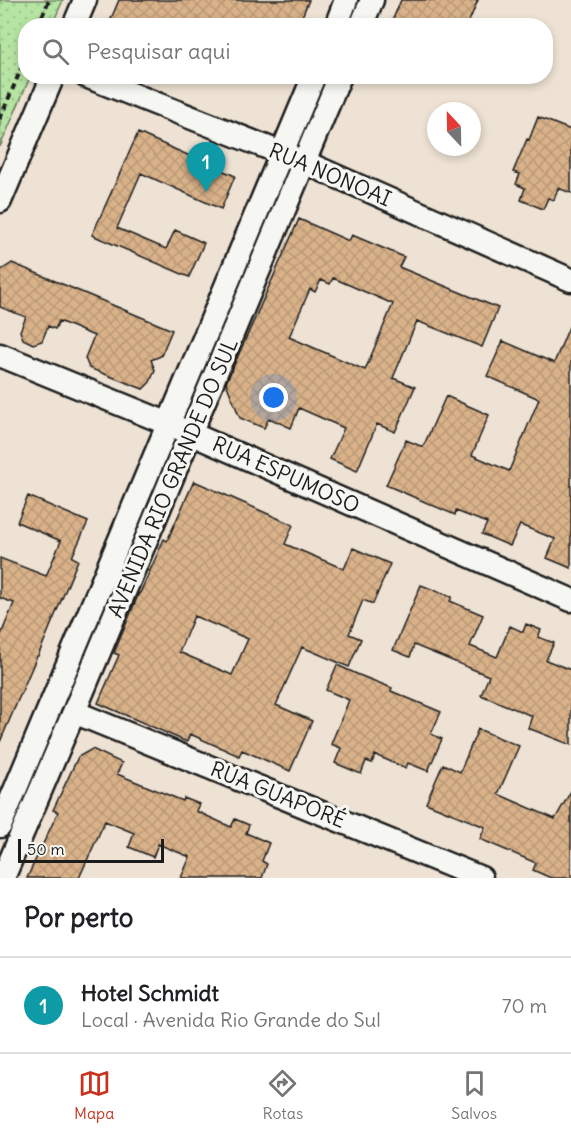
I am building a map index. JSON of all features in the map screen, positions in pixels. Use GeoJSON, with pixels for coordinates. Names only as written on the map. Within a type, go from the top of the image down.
{"type":"FeatureCollection","features":[{"type":"Feature","properties":{"kind":"street"},"geometry":{"type":"LineString","coordinates":[[77,18],[85,0]]}},
{"type":"Feature","properties":{"kind":"street"},"geometry":{"type":"LineString","coordinates":[[339,18],[346,0]]}},
{"type":"Feature","properties":{"kind":"street"},"geometry":{"type":"LineString","coordinates":[[364,18],[372,0]]}},
{"type":"Feature","properties":{"kind":"street"},"geometry":{"type":"LineString","coordinates":[[0,201],[50,84]]}},
{"type":"Feature","properties":{"kind":"street","name":"RUA NONOAI"},"geometry":{"type":"LineString","coordinates":[[106,84],[304,162],[571,280]]}},
{"type":"Feature","properties":{"kind":"street","name":"AVENIDA RIO GRANDE DO SUL"},"geometry":{"type":"LineString","coordinates":[[0,826],[311,84]]}},
{"type":"Feature","properties":{"kind":"street","name":"AVENIDA RIO GRANDE DO SUL"},"geometry":{"type":"LineString","coordinates":[[3,878],[337,84]]}},
{"type":"Feature","properties":{"kind":"street","name":"RUA ESPUMOSO"},"geometry":{"type":"LineString","coordinates":[[0,355],[169,424],[571,600]]}},
{"type":"Feature","properties":{"kind":"street","name":"RUA GUAPORÉ"},"geometry":{"type":"LineString","coordinates":[[74,712],[481,878]]}},
{"type":"Feature","properties":{"kind":"path"},"geometry":{"type":"LineString","coordinates":[[41,18],[49,0]]}},
{"type":"Feature","properties":{"kind":"path"},"geometry":{"type":"LineString","coordinates":[[0,119],[18,76]]}},
{"type":"Feature","properties":{"kind":"green space"},"geometry":{"type":"Polygon","coordinates":[[[0,0],[63,0],[55,18],[18,18],[18,84],[27,84],[0,147],[0,0]]]}},
{"type":"Feature","properties":{"kind":"building"},"geometry":{"type":"Polygon","coordinates":[[[119,0],[309,0],[301,18],[111,18],[119,0]]]}},
{"type":"Feature","properties":{"kind":"building"},"geometry":{"type":"Polygon","coordinates":[[[401,0],[478,0],[470,18],[393,18],[401,0]]]}},
{"type":"Feature","properties":{"kind":"building"},"geometry":{"type":"Polygon","coordinates":[[[538,117],[571,130],[571,193],[558,188],[554,200],[548,198],[543,209],[521,200],[525,188],[516,184],[520,174],[513,172],[538,117]]]}},
{"type":"Feature","properties":{"kind":"building"},"geometry":{"type":"Polygon","coordinates":[[[138,133],[235,176],[221,209],[141,173],[117,228],[166,249],[175,230],[204,243],[189,277],[92,235],[138,133]]]}},
{"type":"Feature","properties":{"kind":"building"},"geometry":{"type":"Polygon","coordinates":[[[299,219],[349,241],[352,235],[404,257],[399,267],[498,308],[482,347],[417,321],[393,378],[415,387],[395,432],[377,424],[357,471],[330,459],[344,428],[299,408],[291,428],[269,418],[264,428],[240,418],[226,383],[299,219]],[[333,278],[330,284],[321,280],[315,292],[310,289],[289,337],[365,370],[393,304],[333,278]]]}},
{"type":"Feature","properties":{"kind":"building"},"geometry":{"type":"Polygon","coordinates":[[[12,263],[172,330],[161,356],[151,360],[155,370],[150,382],[143,389],[89,368],[85,358],[94,336],[59,321],[55,329],[48,326],[42,341],[33,344],[23,339],[20,331],[26,317],[0,307],[0,271],[12,263]]]}},
{"type":"Feature","properties":{"kind":"building"},"geometry":{"type":"Polygon","coordinates":[[[571,322],[571,568],[547,558],[555,539],[520,525],[510,546],[482,534],[487,523],[456,511],[455,515],[386,485],[406,440],[423,447],[446,396],[489,415],[472,455],[509,471],[539,399],[487,376],[503,341],[554,363],[571,322]]]}},
{"type":"Feature","properties":{"kind":"building"},"geometry":{"type":"Polygon","coordinates":[[[194,481],[293,525],[285,544],[344,569],[353,548],[390,564],[373,604],[363,600],[349,634],[361,639],[349,667],[302,647],[276,705],[312,721],[290,771],[242,750],[239,756],[190,734],[187,742],[98,703],[119,655],[114,653],[139,593],[164,539],[167,541],[194,481]],[[194,616],[179,652],[232,675],[248,639],[194,616]]]}},
{"type":"Feature","properties":{"kind":"building"},"geometry":{"type":"Polygon","coordinates":[[[28,496],[88,522],[72,557],[78,560],[0,742],[0,637],[14,603],[0,598],[0,558],[46,576],[61,541],[17,522],[28,496]]]}},
{"type":"Feature","properties":{"kind":"building"},"geometry":{"type":"Polygon","coordinates":[[[421,585],[452,597],[450,601],[483,615],[470,646],[497,657],[510,626],[523,632],[526,624],[541,630],[538,637],[554,643],[546,660],[571,670],[571,745],[528,728],[532,716],[481,695],[489,676],[414,645],[410,657],[393,650],[421,585]]]}},
{"type":"Feature","properties":{"kind":"building"},"geometry":{"type":"Polygon","coordinates":[[[337,665],[441,712],[431,734],[442,739],[428,771],[408,763],[406,768],[375,755],[372,763],[366,761],[361,774],[335,763],[341,748],[331,744],[349,700],[326,690],[337,665]]]}},
{"type":"Feature","properties":{"kind":"building"},"geometry":{"type":"Polygon","coordinates":[[[478,729],[519,746],[498,794],[555,819],[571,791],[571,878],[551,878],[533,870],[536,863],[480,839],[485,827],[426,803],[443,764],[460,772],[478,729]]]}},
{"type":"Feature","properties":{"kind":"building"},"geometry":{"type":"Polygon","coordinates":[[[92,749],[122,763],[117,774],[183,801],[184,798],[199,804],[196,811],[231,827],[235,819],[249,825],[246,833],[269,843],[262,861],[267,864],[262,878],[181,878],[190,857],[158,844],[153,857],[129,847],[134,833],[105,821],[79,878],[27,878],[58,812],[53,810],[78,757],[92,749]]]}},
{"type":"Feature","properties":{"kind":"place","name":"Hotel Schmidt"},"geometry":{"type":"Point","coordinates":[206,192]}}]}
